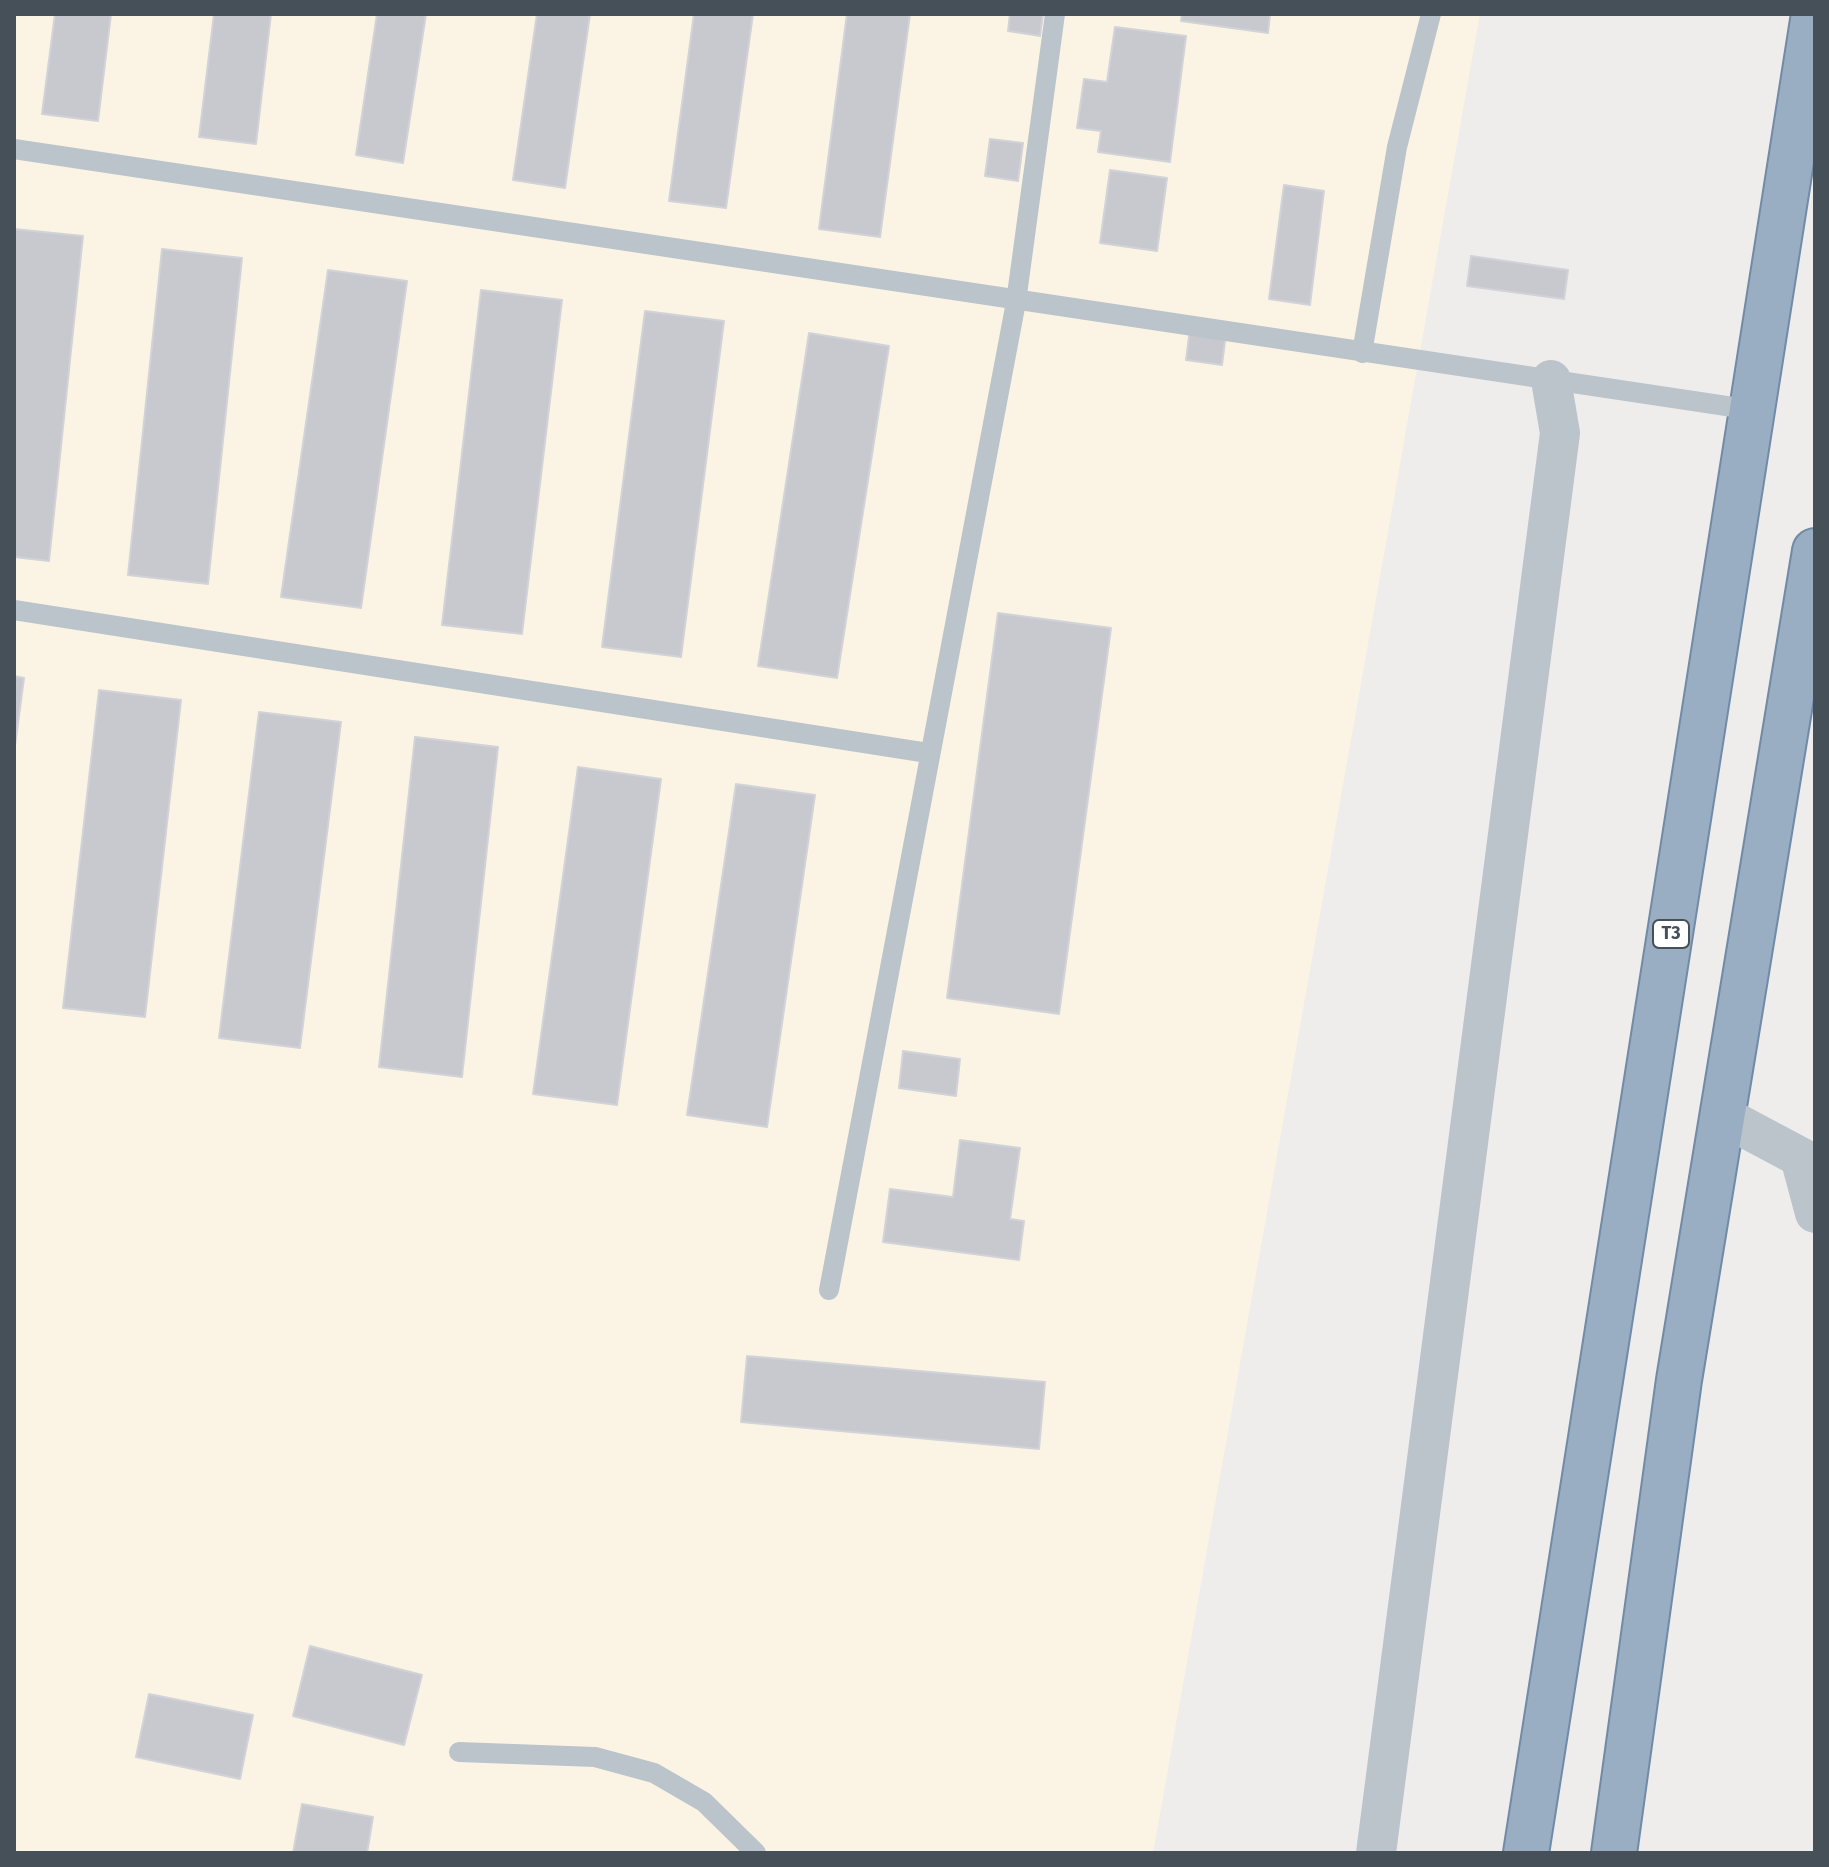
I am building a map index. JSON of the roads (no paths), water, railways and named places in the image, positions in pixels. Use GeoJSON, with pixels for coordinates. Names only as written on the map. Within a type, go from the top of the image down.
{"type":"FeatureCollection","features":[{"type":"Feature","properties":{"kind":"highway","name":"T3"},"geometry":{"type":"LineString","coordinates":[[1526,1853],[1814,14]]}},
{"type":"Feature","properties":{"kind":"highway"},"geometry":{"type":"LineString","coordinates":[[1614,1853],[1679,1380],[1815,551]]}},
{"type":"Feature","properties":{"kind":"street"},"geometry":{"type":"LineString","coordinates":[[1376,1853],[1560,433],[1551,380]]}},
{"type":"Feature","properties":{"kind":"street"},"geometry":{"type":"LineString","coordinates":[[1723,1116],[1807,1161],[1815,1213]]}},
{"type":"Feature","properties":{"kind":"lane"},"geometry":{"type":"LineString","coordinates":[[829,1290],[928,753],[1016,302],[1055,14]]}},
{"type":"Feature","properties":{"kind":"lane"},"geometry":{"type":"LineString","coordinates":[[1362,353],[1397,147],[1431,14]]}},
{"type":"Feature","properties":{"kind":"lane"},"geometry":{"type":"LineString","coordinates":[[14,149],[1016,302],[1753,410]]}},
{"type":"Feature","properties":{"kind":"lane"},"geometry":{"type":"LineString","coordinates":[[14,610],[928,753]]}},
{"type":"Feature","properties":{"kind":"lane"},"geometry":{"type":"LineString","coordinates":[[459,1752],[595,1757],[654,1773],[704,1802],[756,1853]]}}]}
